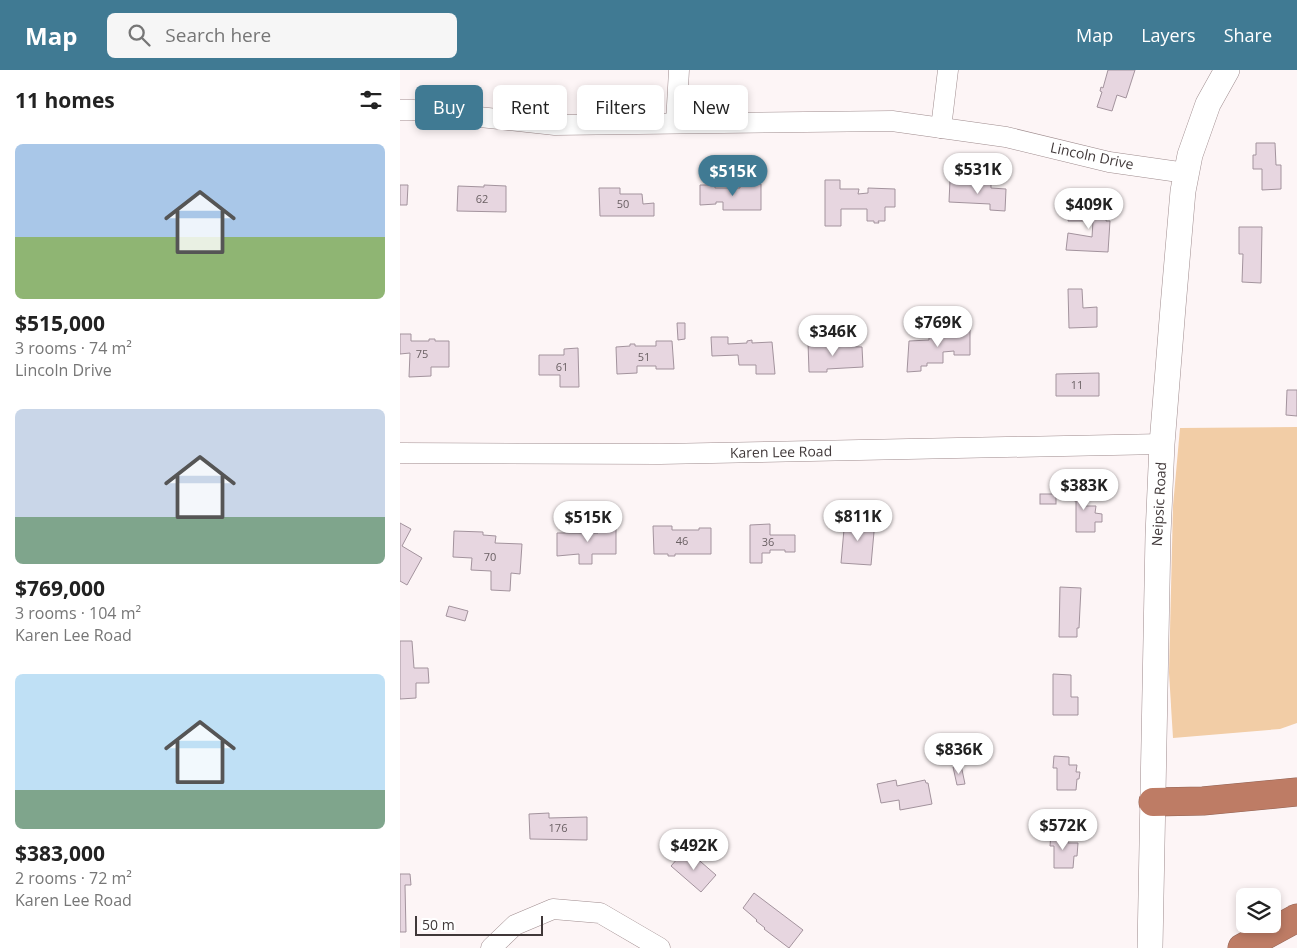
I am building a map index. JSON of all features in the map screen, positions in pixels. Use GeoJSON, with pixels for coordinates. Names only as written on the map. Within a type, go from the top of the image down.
{"type":"FeatureCollection","features":[{"type":"Feature","properties":{"kind":"highway"},"geometry":{"type":"LineString","coordinates":[[1152,802],[1203,801],[1297,792]]}},
{"type":"Feature","properties":{"kind":"highway"},"geometry":{"type":"LineString","coordinates":[[1242,948],[1297,918]]}},
{"type":"Feature","properties":{"kind":"street"},"geometry":{"type":"LineString","coordinates":[[677,85],[678,70]]}},
{"type":"Feature","properties":{"kind":"street"},"geometry":{"type":"LineString","coordinates":[[941,128],[948,70]]}},
{"type":"Feature","properties":{"kind":"street","name":"Neipsic Road"},"geometry":{"type":"LineString","coordinates":[[1150,948],[1158,535],[1162,444],[1183,191],[1196,136],[1208,104],[1227,70]]}},
{"type":"Feature","properties":{"kind":"street","name":"Lincoln Drive"},"geometry":{"type":"LineString","coordinates":[[400,110],[555,125],[674,124]]}},
{"type":"Feature","properties":{"kind":"street","name":"Lincoln Drive"},"geometry":{"type":"LineString","coordinates":[[748,123],[892,121],[1006,137],[1109,162],[1186,173]]}},
{"type":"Feature","properties":{"kind":"street","name":"Karen Lee Road"},"geometry":{"type":"LineString","coordinates":[[400,453],[660,454],[1162,444]]}},
{"type":"Feature","properties":{"kind":"street"},"geometry":{"type":"LineString","coordinates":[[491,948],[514,925],[553,909],[600,913],[660,948]]}},
{"type":"Feature","properties":{"kind":"shaded area"},"geometry":{"type":"Polygon","coordinates":[[[1297,427],[1297,723],[1280,729],[1173,738],[1169,673],[1173,506],[1180,428],[1297,427]]]}},
{"type":"Feature","properties":{"kind":"building"},"geometry":{"type":"Polygon","coordinates":[[[1108,70],[1135,70],[1126,98],[1117,95],[1112,111],[1097,107],[1102,92],[1100,91],[1101,87],[1103,88],[1108,70]]]}},
{"type":"Feature","properties":{"kind":"building"},"geometry":{"type":"Polygon","coordinates":[[[1256,143],[1275,143],[1276,165],[1281,165],[1281,189],[1262,190],[1262,169],[1253,169],[1253,155],[1256,155],[1256,143]]]}},
{"type":"Feature","properties":{"kind":"building"},"geometry":{"type":"Polygon","coordinates":[[[825,180],[840,180],[840,189],[859,189],[858,194],[868,193],[868,188],[895,189],[895,207],[885,207],[885,221],[878,221],[879,223],[867,221],[867,209],[841,209],[841,226],[825,226],[825,180]]]}},
{"type":"Feature","properties":{"kind":"building"},"geometry":{"type":"Polygon","coordinates":[[[950,180],[991,184],[991,188],[1006,189],[1005,211],[990,210],[990,204],[949,202],[950,180]]]}},
{"type":"Feature","properties":{"kind":"building"},"geometry":{"type":"Polygon","coordinates":[[[740,184],[761,184],[761,210],[723,210],[723,202],[700,205],[700,185],[715,185],[715,188],[740,188],[740,184]]]}},
{"type":"Feature","properties":{"kind":"building"},"geometry":{"type":"Polygon","coordinates":[[[400,185],[408,185],[407,205],[400,205],[400,185]]]}},
{"type":"Feature","properties":{"kind":"building"},"geometry":{"type":"Polygon","coordinates":[[[484,185],[506,186],[506,212],[457,211],[458,186],[484,187],[484,185]]]}},
{"type":"Feature","properties":{"kind":"building"},"geometry":{"type":"Polygon","coordinates":[[[599,188],[620,188],[620,194],[642,194],[643,204],[654,203],[654,216],[600,216],[599,188]]]}},
{"type":"Feature","properties":{"kind":"building"},"geometry":{"type":"Polygon","coordinates":[[[1070,204],[1096,207],[1095,212],[1107,213],[1106,221],[1110,221],[1108,252],[1066,250],[1068,233],[1092,237],[1093,221],[1068,221],[1070,204]]]}},
{"type":"Feature","properties":{"kind":"building"},"geometry":{"type":"Polygon","coordinates":[[[1239,227],[1262,227],[1261,283],[1242,282],[1243,254],[1239,254],[1239,227]]]}},
{"type":"Feature","properties":{"kind":"building"},"geometry":{"type":"Polygon","coordinates":[[[1068,289],[1082,289],[1083,308],[1097,307],[1097,327],[1069,328],[1068,289]]]}},
{"type":"Feature","properties":{"kind":"building"},"geometry":{"type":"Polygon","coordinates":[[[677,323],[685,323],[685,339],[678,340],[677,323]]]}},
{"type":"Feature","properties":{"kind":"building"},"geometry":{"type":"Polygon","coordinates":[[[950,328],[950,330],[970,330],[970,355],[954,355],[954,351],[943,352],[943,363],[927,363],[927,366],[921,366],[921,371],[907,372],[909,341],[929,340],[929,330],[950,328]]]}},
{"type":"Feature","properties":{"kind":"building"},"geometry":{"type":"Polygon","coordinates":[[[400,334],[411,334],[411,341],[435,339],[435,341],[449,341],[449,367],[431,367],[431,376],[409,377],[410,353],[400,354],[400,334]]]}},
{"type":"Feature","properties":{"kind":"building"},"geometry":{"type":"Polygon","coordinates":[[[711,337],[728,337],[728,344],[747,343],[747,341],[752,340],[752,343],[772,342],[775,374],[756,374],[756,365],[739,365],[738,355],[712,356],[711,337]]]}},
{"type":"Feature","properties":{"kind":"building"},"geometry":{"type":"Polygon","coordinates":[[[656,341],[672,341],[674,369],[656,369],[656,366],[637,366],[637,373],[617,374],[616,347],[630,346],[630,344],[635,344],[635,346],[656,346],[656,341]]]}},
{"type":"Feature","properties":{"kind":"building"},"geometry":{"type":"Polygon","coordinates":[[[808,342],[829,342],[829,346],[862,347],[863,367],[827,369],[827,372],[809,372],[808,342]]]}},
{"type":"Feature","properties":{"kind":"building"},"geometry":{"type":"Polygon","coordinates":[[[578,348],[579,387],[560,387],[560,375],[539,375],[539,355],[564,355],[564,349],[578,348]]]}},
{"type":"Feature","properties":{"kind":"building"},"geometry":{"type":"Polygon","coordinates":[[[1099,373],[1099,396],[1056,396],[1056,374],[1099,373]]]}},
{"type":"Feature","properties":{"kind":"building"},"geometry":{"type":"Polygon","coordinates":[[[1287,390],[1297,390],[1297,416],[1286,415],[1287,390]]]}},
{"type":"Feature","properties":{"kind":"building"},"geometry":{"type":"Polygon","coordinates":[[[1072,483],[1084,483],[1083,506],[1096,506],[1095,513],[1102,514],[1102,522],[1095,522],[1095,532],[1076,532],[1076,501],[1071,500],[1072,483]]]}},
{"type":"Feature","properties":{"kind":"building"},"geometry":{"type":"Polygon","coordinates":[[[1040,494],[1056,494],[1056,504],[1040,504],[1040,494]]]}},
{"type":"Feature","properties":{"kind":"building"},"geometry":{"type":"Polygon","coordinates":[[[845,518],[875,521],[871,565],[841,563],[845,518]]]}},
{"type":"Feature","properties":{"kind":"building"},"geometry":{"type":"Polygon","coordinates":[[[400,523],[411,529],[402,546],[422,558],[407,585],[400,581],[400,523]]]}},
{"type":"Feature","properties":{"kind":"building"},"geometry":{"type":"Polygon","coordinates":[[[598,524],[616,524],[616,554],[592,554],[592,564],[579,564],[579,554],[557,556],[557,533],[598,533],[598,524]]]}},
{"type":"Feature","properties":{"kind":"building"},"geometry":{"type":"Polygon","coordinates":[[[770,524],[770,535],[795,535],[795,552],[770,550],[770,553],[762,553],[762,563],[750,563],[750,525],[770,524]]]}},
{"type":"Feature","properties":{"kind":"building"},"geometry":{"type":"Polygon","coordinates":[[[653,526],[672,526],[672,530],[711,528],[711,554],[675,554],[675,556],[668,556],[668,554],[654,554],[653,526]]]}},
{"type":"Feature","properties":{"kind":"building"},"geometry":{"type":"Polygon","coordinates":[[[454,531],[483,532],[483,535],[496,536],[495,543],[522,544],[520,574],[511,573],[510,591],[491,590],[491,571],[471,570],[472,558],[453,557],[454,531]]]}},
{"type":"Feature","properties":{"kind":"building"},"geometry":{"type":"Polygon","coordinates":[[[1060,587],[1081,588],[1077,637],[1059,637],[1060,587]]]}},
{"type":"Feature","properties":{"kind":"building"},"geometry":{"type":"Polygon","coordinates":[[[449,606],[468,611],[465,621],[446,616],[449,606]]]}},
{"type":"Feature","properties":{"kind":"building"},"geometry":{"type":"Polygon","coordinates":[[[400,641],[412,641],[414,668],[428,668],[429,683],[416,683],[416,698],[400,699],[400,641]]]}},
{"type":"Feature","properties":{"kind":"building"},"geometry":{"type":"Polygon","coordinates":[[[1053,674],[1071,675],[1071,697],[1078,697],[1078,715],[1053,715],[1053,674]]]}},
{"type":"Feature","properties":{"kind":"building"},"geometry":{"type":"Polygon","coordinates":[[[1054,756],[1069,757],[1069,765],[1077,765],[1076,772],[1080,772],[1076,790],[1057,790],[1057,768],[1053,768],[1054,756]]]}},
{"type":"Feature","properties":{"kind":"building"},"geometry":{"type":"Polygon","coordinates":[[[961,765],[965,784],[957,785],[953,767],[961,765]]]}},
{"type":"Feature","properties":{"kind":"building"},"geometry":{"type":"Polygon","coordinates":[[[896,780],[897,786],[925,780],[928,783],[932,804],[900,810],[899,800],[881,803],[877,784],[896,780]]]}},
{"type":"Feature","properties":{"kind":"building"},"geometry":{"type":"Polygon","coordinates":[[[549,813],[549,818],[587,817],[587,840],[530,839],[529,814],[549,813]]]}},
{"type":"Feature","properties":{"kind":"building"},"geometry":{"type":"Polygon","coordinates":[[[1051,833],[1068,833],[1068,843],[1078,843],[1077,856],[1074,856],[1073,868],[1054,868],[1054,846],[1050,846],[1051,833]]]}},
{"type":"Feature","properties":{"kind":"building"},"geometry":{"type":"Polygon","coordinates":[[[686,849],[716,875],[701,892],[671,866],[686,849]]]}},
{"type":"Feature","properties":{"kind":"building"},"geometry":{"type":"Polygon","coordinates":[[[400,874],[410,874],[411,885],[405,885],[406,932],[400,932],[400,874]]]}},
{"type":"Feature","properties":{"kind":"building"},"geometry":{"type":"Polygon","coordinates":[[[754,893],[803,930],[789,948],[764,929],[743,908],[754,893]]]}}]}
